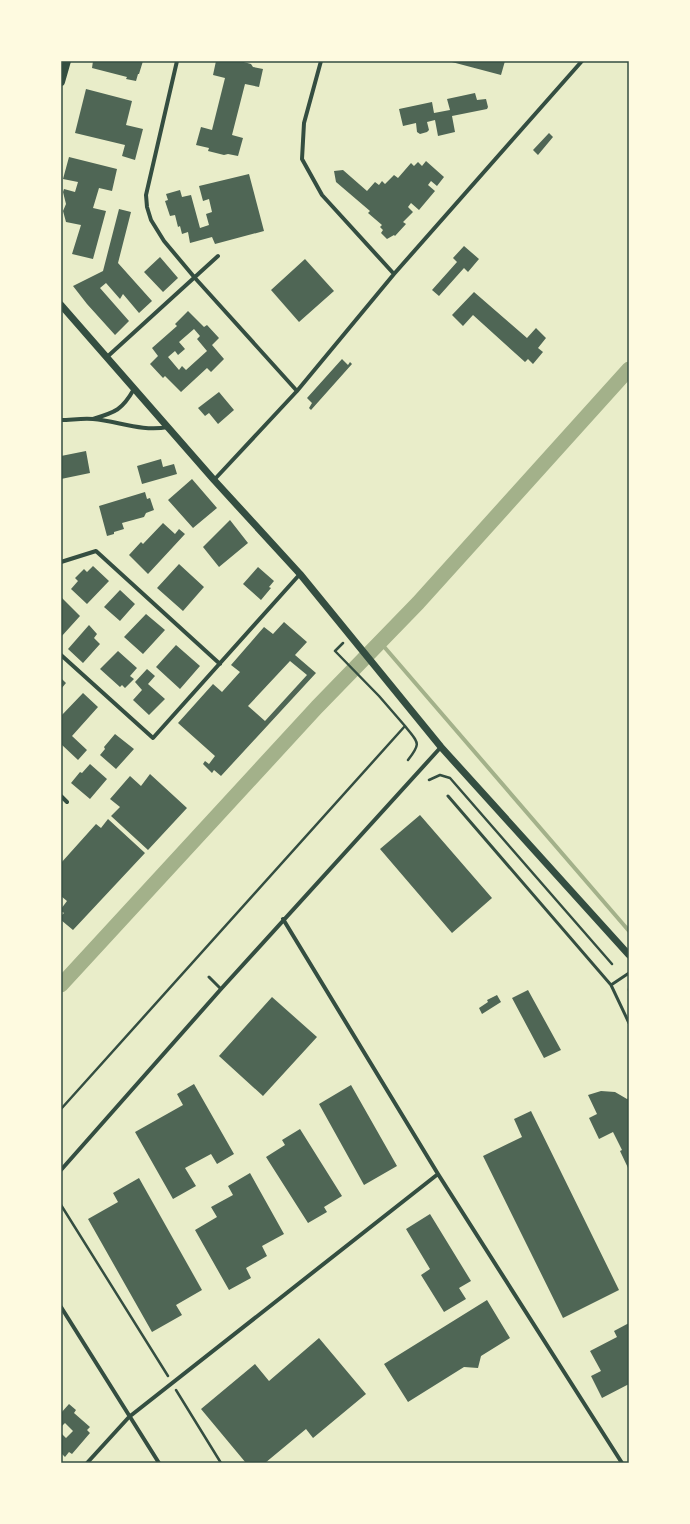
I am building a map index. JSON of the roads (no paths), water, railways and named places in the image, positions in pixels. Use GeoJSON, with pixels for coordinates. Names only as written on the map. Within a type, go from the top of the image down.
{"type":"FeatureCollection","features":[{"type":"Feature","properties":{"kind":"main road"},"geometry":{"type":"LineString","coordinates":[[61,82],[67,61]]}},
{"type":"Feature","properties":{"kind":"street"},"geometry":{"type":"LineString","coordinates":[[177,61],[146,195],[147,207],[151,220],[156,230],[194,278],[297,391]]}},
{"type":"Feature","properties":{"kind":"street"},"geometry":{"type":"LineString","coordinates":[[321,61],[304,123],[302,160],[322,195],[394,274]]}},
{"type":"Feature","properties":{"kind":"street"},"geometry":{"type":"LineString","coordinates":[[214,480],[297,391],[394,274],[582,61]]}},
{"type":"Feature","properties":{"kind":"street"},"geometry":{"type":"LineString","coordinates":[[107,357],[218,256]]}},
{"type":"Feature","properties":{"kind":"street"},"geometry":{"type":"LineString","coordinates":[[61,300],[68,312]]}},
{"type":"Feature","properties":{"kind":"street"},"geometry":{"type":"LineString","coordinates":[[61,305],[214,480],[300,574],[441,747],[629,955]]}},
{"type":"Feature","properties":{"kind":"street"},"geometry":{"type":"LineString","coordinates":[[93,419],[116,411],[129,398],[134,389]]}},
{"type":"Feature","properties":{"kind":"street"},"geometry":{"type":"LineString","coordinates":[[61,420],[93,419],[128,426],[158,429],[169,427]]}},
{"type":"Feature","properties":{"kind":"street"},"geometry":{"type":"LineString","coordinates":[[61,562],[96,551],[220,664]]}},
{"type":"Feature","properties":{"kind":"street"},"geometry":{"type":"LineString","coordinates":[[61,656],[153,738],[300,574]]}},
{"type":"Feature","properties":{"kind":"street"},"geometry":{"type":"LineString","coordinates":[[61,1170],[283,919],[441,747]]}},
{"type":"Feature","properties":{"kind":"street"},"geometry":{"type":"LineString","coordinates":[[61,796],[67,802]]}},
{"type":"Feature","properties":{"kind":"street"},"geometry":{"type":"LineString","coordinates":[[283,919],[438,1174],[622,1463]]}},
{"type":"Feature","properties":{"kind":"street"},"geometry":{"type":"LineString","coordinates":[[87,1463],[129,1417],[438,1174]]}},
{"type":"Feature","properties":{"kind":"street"},"geometry":{"type":"LineString","coordinates":[[61,1306],[159,1463]]}},
{"type":"Feature","properties":{"kind":"lane"},"geometry":{"type":"LineString","coordinates":[[448,796],[611,984],[629,1023]]}},
{"type":"Feature","properties":{"kind":"lane"},"geometry":{"type":"LineString","coordinates":[[611,984],[629,972]]}},
{"type":"Feature","properties":{"kind":"lane"},"geometry":{"type":"LineString","coordinates":[[209,977],[221,989]]}},
{"type":"Feature","properties":{"kind":"waterway"},"geometry":{"type":"LineString","coordinates":[[61,985],[317,707],[418,603],[629,369]]}},
{"type":"Feature","properties":{"kind":"waterway"},"geometry":{"type":"LineString","coordinates":[[380,642],[629,931]]}}]}
